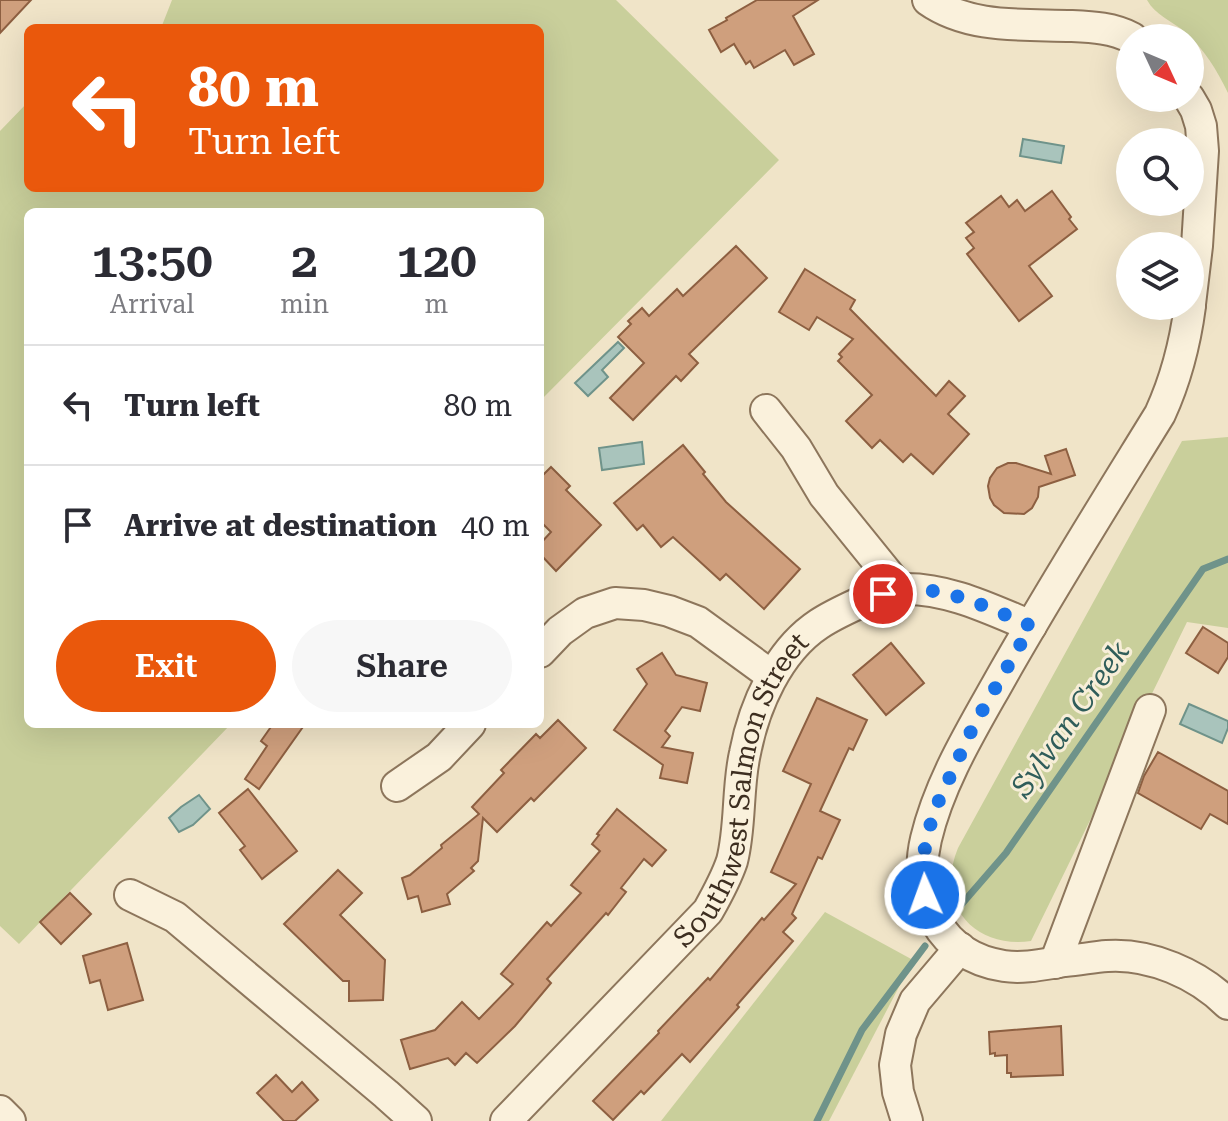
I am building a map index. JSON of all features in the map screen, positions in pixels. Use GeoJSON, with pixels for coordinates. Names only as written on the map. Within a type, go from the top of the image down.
{"type":"FeatureCollection","features":[{"type":"Feature","properties":{"kind":"street"},"geometry":{"type":"LineString","coordinates":[[928,0],[942,10],[969,20],[1102,28],[1116,33]]}},
{"type":"Feature","properties":{"kind":"street"},"geometry":{"type":"LineString","coordinates":[[1197,112],[1203,151],[1198,232]]}},
{"type":"Feature","properties":{"kind":"street"},"geometry":{"type":"LineString","coordinates":[[1187,320],[1180,361],[1160,414],[1031,626],[961,752],[935,809],[923,863],[925,895],[937,926],[948,939],[980,960],[1008,967],[1109,956],[1134,958],[1172,968],[1204,985],[1228,1004]]}},
{"type":"Feature","properties":{"kind":"street"},"geometry":{"type":"LineString","coordinates":[[766,410],[796,448],[824,495],[900,589]]}},
{"type":"Feature","properties":{"kind":"street","name":"Southwest Salmon Street"},"geometry":{"type":"LineString","coordinates":[[506,1121],[708,911],[731,864],[745,753],[753,719],[772,676],[797,643],[817,625],[839,612],[866,599],[900,589],[930,591],[970,600],[1031,626]]}},
{"type":"Feature","properties":{"kind":"street"},"geometry":{"type":"LineString","coordinates":[[544,648],[560,631],[585,613],[615,603],[644,605],[698,622],[772,676]]}},
{"type":"Feature","properties":{"kind":"street"},"geometry":{"type":"LineString","coordinates":[[1055,963],[1150,710]]}},
{"type":"Feature","properties":{"kind":"street"},"geometry":{"type":"LineString","coordinates":[[397,786],[439,757],[466,728]]}},
{"type":"Feature","properties":{"kind":"street"},"geometry":{"type":"LineString","coordinates":[[130,895],[175,917],[416,1121]]}},
{"type":"Feature","properties":{"kind":"street"},"geometry":{"type":"LineString","coordinates":[[907,1121],[898,1092],[895,1065],[901,1034],[915,1001],[960,948]]}},
{"type":"Feature","properties":{"kind":"street"},"geometry":{"type":"LineString","coordinates":[[0,1111],[10,1121]]}},
{"type":"Feature","properties":{"kind":"green space"},"geometry":{"type":"Polygon","coordinates":[[[172,0],[616,0],[779,160],[544,397],[544,208],[24,208],[24,728],[227,728],[19,944],[0,926],[0,131],[24,106],[24,192],[544,192],[544,24],[163,24],[172,0]]]}},
{"type":"Feature","properties":{"kind":"green space"},"geometry":{"type":"Polygon","coordinates":[[[1147,0],[1228,0],[1228,93],[1204,53],[1204,24],[1174,24],[1154,10],[1147,0]]]}},
{"type":"Feature","properties":{"kind":"green space"},"geometry":{"type":"Polygon","coordinates":[[[1228,437],[1228,628],[1187,622],[1031,941],[1010,942],[992,938],[976,930],[956,904],[952,868],[958,848],[1182,441],[1228,437]]]}},
{"type":"Feature","properties":{"kind":"green space"},"geometry":{"type":"Polygon","coordinates":[[[825,912],[913,960],[829,1121],[661,1121],[825,912]]]}},
{"type":"Feature","properties":{"kind":"water"},"geometry":{"type":"Polygon","coordinates":[[[1023,139],[1064,146],[1061,163],[1020,156],[1023,139]]]}},
{"type":"Feature","properties":{"kind":"water"},"geometry":{"type":"Polygon","coordinates":[[[618,342],[624,348],[602,370],[608,377],[588,396],[575,383],[618,342]]]}},
{"type":"Feature","properties":{"kind":"water"},"geometry":{"type":"Polygon","coordinates":[[[642,442],[644,464],[602,470],[599,448],[642,442]]]}},
{"type":"Feature","properties":{"kind":"water"},"geometry":{"type":"Polygon","coordinates":[[[1189,704],[1228,721],[1222,743],[1180,724],[1189,704]]]}},
{"type":"Feature","properties":{"kind":"water"},"geometry":{"type":"Polygon","coordinates":[[[199,795],[210,809],[193,825],[179,832],[169,818],[199,795]]]}},
{"type":"Feature","properties":{"kind":"building"},"geometry":{"type":"Polygon","coordinates":[[[0,0],[31,0],[0,33],[0,0]]]}},
{"type":"Feature","properties":{"kind":"building"},"geometry":{"type":"Polygon","coordinates":[[[757,0],[818,0],[793,16],[814,54],[794,65],[785,50],[754,68],[750,61],[746,64],[734,44],[721,52],[709,30],[757,0]]]}},
{"type":"Feature","properties":{"kind":"building"},"geometry":{"type":"Polygon","coordinates":[[[1052,191],[1077,229],[1029,266],[1052,296],[1019,321],[967,254],[974,248],[966,238],[974,232],[966,223],[1001,196],[1009,207],[1017,200],[1025,211],[1052,191]]]}},
{"type":"Feature","properties":{"kind":"building"},"geometry":{"type":"Polygon","coordinates":[[[736,246],[767,278],[689,354],[698,363],[681,381],[676,376],[633,420],[610,398],[644,363],[618,337],[631,324],[628,321],[642,308],[649,316],[677,289],[683,296],[736,246]]]}},
{"type":"Feature","properties":{"kind":"building"},"geometry":{"type":"Polygon","coordinates":[[[805,269],[855,300],[850,309],[936,396],[949,381],[965,396],[948,414],[969,434],[933,474],[911,454],[903,462],[880,440],[872,448],[846,421],[872,395],[838,361],[842,357],[839,354],[853,339],[817,317],[809,330],[779,312],[805,269]]]}},
{"type":"Feature","properties":{"kind":"building"},"geometry":{"type":"Polygon","coordinates":[[[683,445],[726,502],[800,569],[764,609],[726,574],[720,580],[673,537],[661,547],[643,525],[637,530],[614,503],[683,445]]]}},
{"type":"Feature","properties":{"kind":"building"},"geometry":{"type":"Polygon","coordinates":[[[1066,449],[1075,475],[1039,487],[1032,508],[1024,514],[1004,513],[994,505],[988,486],[997,468],[1016,463],[1051,474],[1045,456],[1066,449]]]}},
{"type":"Feature","properties":{"kind":"building"},"geometry":{"type":"Polygon","coordinates":[[[551,467],[570,486],[566,490],[601,525],[556,571],[544,558],[544,540],[551,532],[544,525],[544,474],[551,467]]]}},
{"type":"Feature","properties":{"kind":"building"},"geometry":{"type":"Polygon","coordinates":[[[1203,627],[1228,643],[1228,657],[1218,673],[1186,653],[1203,627]]]}},
{"type":"Feature","properties":{"kind":"building"},"geometry":{"type":"Polygon","coordinates":[[[891,643],[924,683],[886,715],[853,675],[891,643]]]}},
{"type":"Feature","properties":{"kind":"building"},"geometry":{"type":"Polygon","coordinates":[[[662,653],[676,675],[707,683],[700,711],[682,707],[665,731],[670,736],[662,747],[693,753],[687,783],[660,778],[663,765],[614,730],[647,684],[637,669],[662,653]]]}},
{"type":"Feature","properties":{"kind":"building"},"geometry":{"type":"Polygon","coordinates":[[[817,698],[867,720],[853,750],[849,748],[820,811],[840,820],[822,859],[818,857],[792,914],[796,918],[783,932],[793,941],[690,1062],[682,1054],[644,1094],[641,1091],[613,1120],[593,1101],[708,978],[710,980],[762,918],[764,920],[796,884],[771,872],[811,784],[783,771],[817,698]]]}},
{"type":"Feature","properties":{"kind":"building"},"geometry":{"type":"Polygon","coordinates":[[[558,720],[586,748],[534,801],[531,798],[497,832],[483,818],[478,861],[471,868],[474,871],[447,894],[450,904],[422,912],[418,896],[408,899],[402,878],[410,875],[479,814],[472,807],[504,773],[501,770],[536,734],[540,738],[558,720]]]}},
{"type":"Feature","properties":{"kind":"building"},"geometry":{"type":"Polygon","coordinates":[[[270,728],[302,728],[259,789],[245,779],[267,746],[261,741],[270,728]]]}},
{"type":"Feature","properties":{"kind":"building"},"geometry":{"type":"Polygon","coordinates":[[[1158,752],[1228,791],[1228,824],[1210,814],[1201,829],[1138,793],[1158,752]]]}},
{"type":"Feature","properties":{"kind":"building"},"geometry":{"type":"Polygon","coordinates":[[[248,789],[297,851],[262,879],[240,850],[245,846],[219,813],[248,789]]]}},
{"type":"Feature","properties":{"kind":"building"},"geometry":{"type":"Polygon","coordinates":[[[617,809],[666,850],[652,866],[644,859],[621,888],[626,892],[608,915],[606,913],[547,979],[551,983],[515,1026],[477,1063],[466,1053],[455,1065],[448,1058],[410,1069],[401,1040],[435,1030],[462,1002],[479,1019],[513,984],[501,974],[547,922],[551,926],[581,893],[571,885],[600,851],[592,844],[617,809]]]}},
{"type":"Feature","properties":{"kind":"building"},"geometry":{"type":"Polygon","coordinates":[[[338,870],[362,893],[340,915],[385,960],[383,1000],[349,1001],[349,981],[343,981],[284,924],[338,870]]]}},
{"type":"Feature","properties":{"kind":"building"},"geometry":{"type":"Polygon","coordinates":[[[70,893],[91,914],[61,944],[40,922],[70,893]]]}},
{"type":"Feature","properties":{"kind":"building"},"geometry":{"type":"Polygon","coordinates":[[[127,943],[143,1000],[108,1010],[100,980],[90,983],[83,956],[127,943]]]}},
{"type":"Feature","properties":{"kind":"building"},"geometry":{"type":"Polygon","coordinates":[[[1061,1026],[1063,1075],[1011,1077],[1011,1073],[1007,1073],[1007,1055],[990,1054],[989,1032],[1061,1026]]]}},
{"type":"Feature","properties":{"kind":"building"},"geometry":{"type":"Polygon","coordinates":[[[276,1075],[292,1092],[302,1082],[318,1100],[295,1121],[284,1121],[257,1093],[276,1075]]]}},
{"type":"Feature","properties":{"kind":"waterway","name":"Sylvan Creek"},"geometry":{"type":"LineString","coordinates":[[954,913],[1006,853],[1203,569],[1228,559]]}},
{"type":"Feature","properties":{"kind":"waterway","name":"Sylvan Creek"},"geometry":{"type":"LineString","coordinates":[[817,1121],[862,1030],[925,946]]}},
{"type":"Feature","properties":{"kind":"route"},"geometry":{"type":"LineString","coordinates":[[883,594],[900,589],[930,591],[970,600],[1031,626],[974,725],[935,809],[923,863],[925,895]]}}]}
